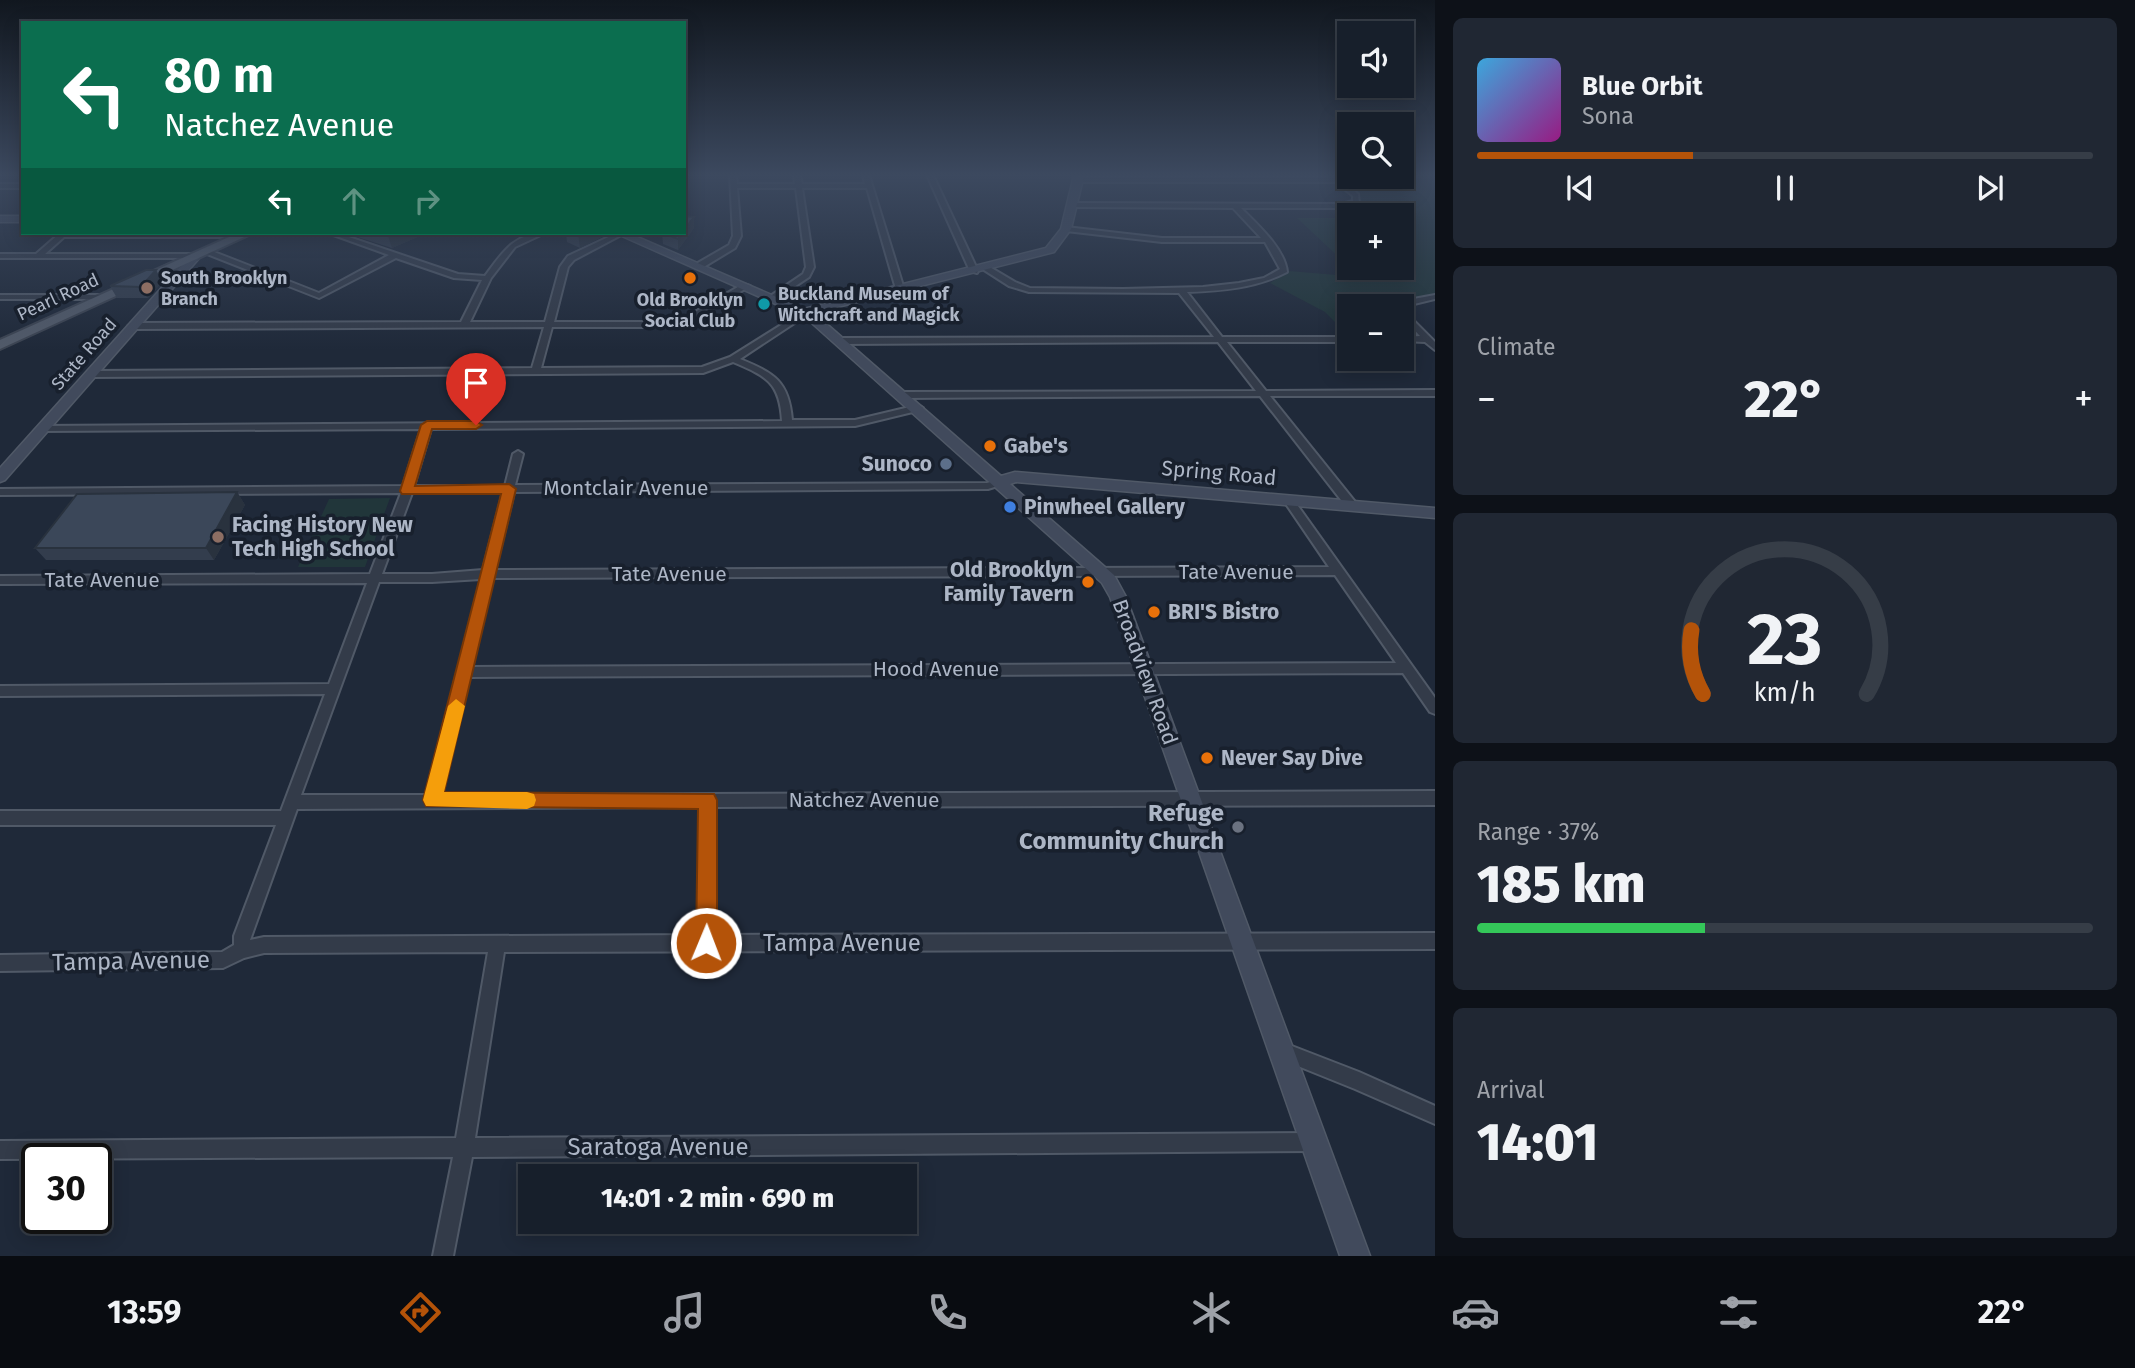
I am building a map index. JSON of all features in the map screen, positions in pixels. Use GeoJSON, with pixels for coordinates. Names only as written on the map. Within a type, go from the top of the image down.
{"type":"FeatureCollection","features":[{"type":"Feature","properties":{"kind":"main road"},"geometry":{"type":"LineString","coordinates":[[805,312],[1040,255],[1057,244],[1063,234]]}},
{"type":"Feature","properties":{"kind":"main road","name":"Pearl Road"},"geometry":{"type":"LineString","coordinates":[[0,345],[243,235]]}},
{"type":"Feature","properties":{"kind":"main road","name":"Broadview Road"},"geometry":{"type":"LineString","coordinates":[[630,235],[805,312],[918,408],[1102,572],[1118,597],[1355,1256]]}},
{"type":"Feature","properties":{"kind":"main road","name":"State Road"},"geometry":{"type":"LineString","coordinates":[[0,477],[132,326],[201,254]]}},
{"type":"Feature","properties":{"kind":"main road","name":"Spring Road"},"geometry":{"type":"LineString","coordinates":[[1000,482],[1015,477],[1435,513]]}},
{"type":"Feature","properties":{"kind":"street"},"geometry":{"type":"LineString","coordinates":[[699,266],[732,246],[737,234]]}},
{"type":"Feature","properties":{"kind":"street"},"geometry":{"type":"LineString","coordinates":[[773,297],[807,275],[810,267],[805,234]]}},
{"type":"Feature","properties":{"kind":"street"},"geometry":{"type":"LineString","coordinates":[[883,234],[900,289]]}},
{"type":"Feature","properties":{"kind":"street"},"geometry":{"type":"LineString","coordinates":[[960,234],[979,270],[1028,290],[1180,289],[1247,285],[1278,277],[1284,270],[1262,234]]}},
{"type":"Feature","properties":{"kind":"street"},"geometry":{"type":"LineString","coordinates":[[1106,234],[1162,240],[1268,240]]}},
{"type":"Feature","properties":{"kind":"street"},"geometry":{"type":"LineString","coordinates":[[38,256],[62,235]]}},
{"type":"Feature","properties":{"kind":"street"},"geometry":{"type":"LineString","coordinates":[[337,235],[457,276],[487,278]]}},
{"type":"Feature","properties":{"kind":"street"},"geometry":{"type":"LineString","coordinates":[[464,325],[487,278],[512,245],[537,235]]}},
{"type":"Feature","properties":{"kind":"street"},"geometry":{"type":"LineString","coordinates":[[536,372],[568,262],[626,235]]}},
{"type":"Feature","properties":{"kind":"street"},"geometry":{"type":"LineString","coordinates":[[0,256],[201,254],[319,296],[395,256]]}},
{"type":"Feature","properties":{"kind":"street"},"geometry":{"type":"LineString","coordinates":[[132,326],[680,324],[746,286]]}},
{"type":"Feature","properties":{"kind":"street"},"geometry":{"type":"LineString","coordinates":[[1180,289],[1352,506]]}},
{"type":"Feature","properties":{"kind":"street"},"geometry":{"type":"LineString","coordinates":[[0,297],[103,298]]}},
{"type":"Feature","properties":{"kind":"street"},"geometry":{"type":"LineString","coordinates":[[1435,297],[1411,302],[1403,309],[1404,317],[1431,339],[1435,347]]}},
{"type":"Feature","properties":{"kind":"street"},"geometry":{"type":"LineString","coordinates":[[91,374],[703,370],[733,359],[805,312]]}},
{"type":"Feature","properties":{"kind":"street"},"geometry":{"type":"LineString","coordinates":[[840,341],[1337,339]]}},
{"type":"Feature","properties":{"kind":"street"},"geometry":{"type":"LineString","coordinates":[[733,359],[771,377],[779,385],[787,397],[787,424]]}},
{"type":"Feature","properties":{"kind":"street"},"geometry":{"type":"LineString","coordinates":[[902,395],[1435,393]]}},
{"type":"Feature","properties":{"kind":"street"},"geometry":{"type":"LineString","coordinates":[[43,428],[855,424],[918,408]]}},
{"type":"Feature","properties":{"kind":"street"},"geometry":{"type":"LineString","coordinates":[[242,950],[242,936],[407,491],[427,425]]}},
{"type":"Feature","properties":{"kind":"street"},"geometry":{"type":"LineString","coordinates":[[432,800],[518,454]]}},
{"type":"Feature","properties":{"kind":"street","name":"Montclair Avenue"},"geometry":{"type":"LineString","coordinates":[[0,492],[977,486],[1000,482]]}},
{"type":"Feature","properties":{"kind":"street"},"geometry":{"type":"LineString","coordinates":[[1289,500],[1435,708]]}},
{"type":"Feature","properties":{"kind":"street","name":"Tate Avenue"},"geometry":{"type":"LineString","coordinates":[[0,580],[373,578],[487,574],[1338,571]]}},
{"type":"Feature","properties":{"kind":"street","name":"Hood Avenue"},"geometry":{"type":"LineString","coordinates":[[465,672],[1408,668]]}},
{"type":"Feature","properties":{"kind":"street"},"geometry":{"type":"LineString","coordinates":[[0,691],[333,689]]}},
{"type":"Feature","properties":{"kind":"street","name":"Natchez Avenue"},"geometry":{"type":"LineString","coordinates":[[292,802],[1435,797]]}},
{"type":"Feature","properties":{"kind":"street"},"geometry":{"type":"LineString","coordinates":[[706,943],[708,800]]}},
{"type":"Feature","properties":{"kind":"street"},"geometry":{"type":"LineString","coordinates":[[0,818],[286,818]]}},
{"type":"Feature","properties":{"kind":"street","name":"Tampa Avenue"},"geometry":{"type":"LineString","coordinates":[[0,962],[223,960],[242,950],[264,945],[1435,941]]}},
{"type":"Feature","properties":{"kind":"street"},"geometry":{"type":"LineString","coordinates":[[443,1256],[464,1148],[497,946]]}},
{"type":"Feature","properties":{"kind":"street"},"geometry":{"type":"LineString","coordinates":[[1283,1052],[1359,1081],[1435,1115]]}},
{"type":"Feature","properties":{"kind":"street","name":"Saratoga Avenue"},"geometry":{"type":"LineString","coordinates":[[0,1150],[1315,1142]]}},
{"type":"Feature","properties":{"kind":"green space"},"geometry":{"type":"Polygon","coordinates":[[[1314,234],[1337,234],[1337,255],[1314,234]]]}},
{"type":"Feature","properties":{"kind":"green space"},"geometry":{"type":"Polygon","coordinates":[[[1414,234],[1435,234],[1435,298],[1424,298],[1414,303],[1414,294],[1337,294],[1337,324],[1325,312],[1270,283],[1289,271],[1337,275],[1337,280],[1414,280],[1414,234]]]}},
{"type":"Feature","properties":{"kind":"green space"},"geometry":{"type":"Polygon","coordinates":[[[1414,323],[1427,339],[1414,339],[1414,323]]]}},
{"type":"Feature","properties":{"kind":"green space"},"geometry":{"type":"Polygon","coordinates":[[[390,498],[365,567],[298,567],[329,499],[390,498]]]}},
{"type":"Feature","properties":{"kind":"building"},"geometry":{"type":"Polygon","coordinates":[[[146,270],[156,270],[141,287],[110,286],[146,270]]]}},
{"type":"Feature","properties":{"kind":"building"},"geometry":{"type":"Polygon","coordinates":[[[237,492],[206,548],[35,548],[77,494],[237,492]]]}},
{"type":"Feature","properties":{"kind":"slow traffic"},"geometry":{"type":"LineString","coordinates":[[456,706],[432,800],[527,800]]}},
{"type":"Feature","properties":{"kind":"place","name":"Old Brooklyn Social Club"},"geometry":{"type":"Point","coordinates":[690,278]}},
{"type":"Feature","properties":{"kind":"place","name":"South Brooklyn Branch"},"geometry":{"type":"Point","coordinates":[147,288]}},
{"type":"Feature","properties":{"kind":"place","name":"Buckland Museum of Witchcraft and Magick"},"geometry":{"type":"Point","coordinates":[764,304]}},
{"type":"Feature","properties":{"kind":"place","name":"Gabe's"},"geometry":{"type":"Point","coordinates":[990,446]}},
{"type":"Feature","properties":{"kind":"place","name":"Sunoco"},"geometry":{"type":"Point","coordinates":[946,464]}},
{"type":"Feature","properties":{"kind":"place","name":"Pinwheel Gallery"},"geometry":{"type":"Point","coordinates":[1010,507]}},
{"type":"Feature","properties":{"kind":"place","name":"Facing History New Tech High School"},"geometry":{"type":"Point","coordinates":[218,537]}},
{"type":"Feature","properties":{"kind":"place","name":"Old Brooklyn Family Tavern"},"geometry":{"type":"Point","coordinates":[1088,582]}},
{"type":"Feature","properties":{"kind":"place","name":"BRI'S Bistro"},"geometry":{"type":"Point","coordinates":[1154,612]}},
{"type":"Feature","properties":{"kind":"place","name":"Never Say Dive"},"geometry":{"type":"Point","coordinates":[1207,758]}},
{"type":"Feature","properties":{"kind":"place","name":"Refuge Community Church"},"geometry":{"type":"Point","coordinates":[1238,827]}},
{"type":"Feature","properties":{"kind":"route"},"geometry":{"type":"LineString","coordinates":[[476,425],[427,425],[407,491],[509,489],[432,800],[708,800],[706,943]]}}]}
